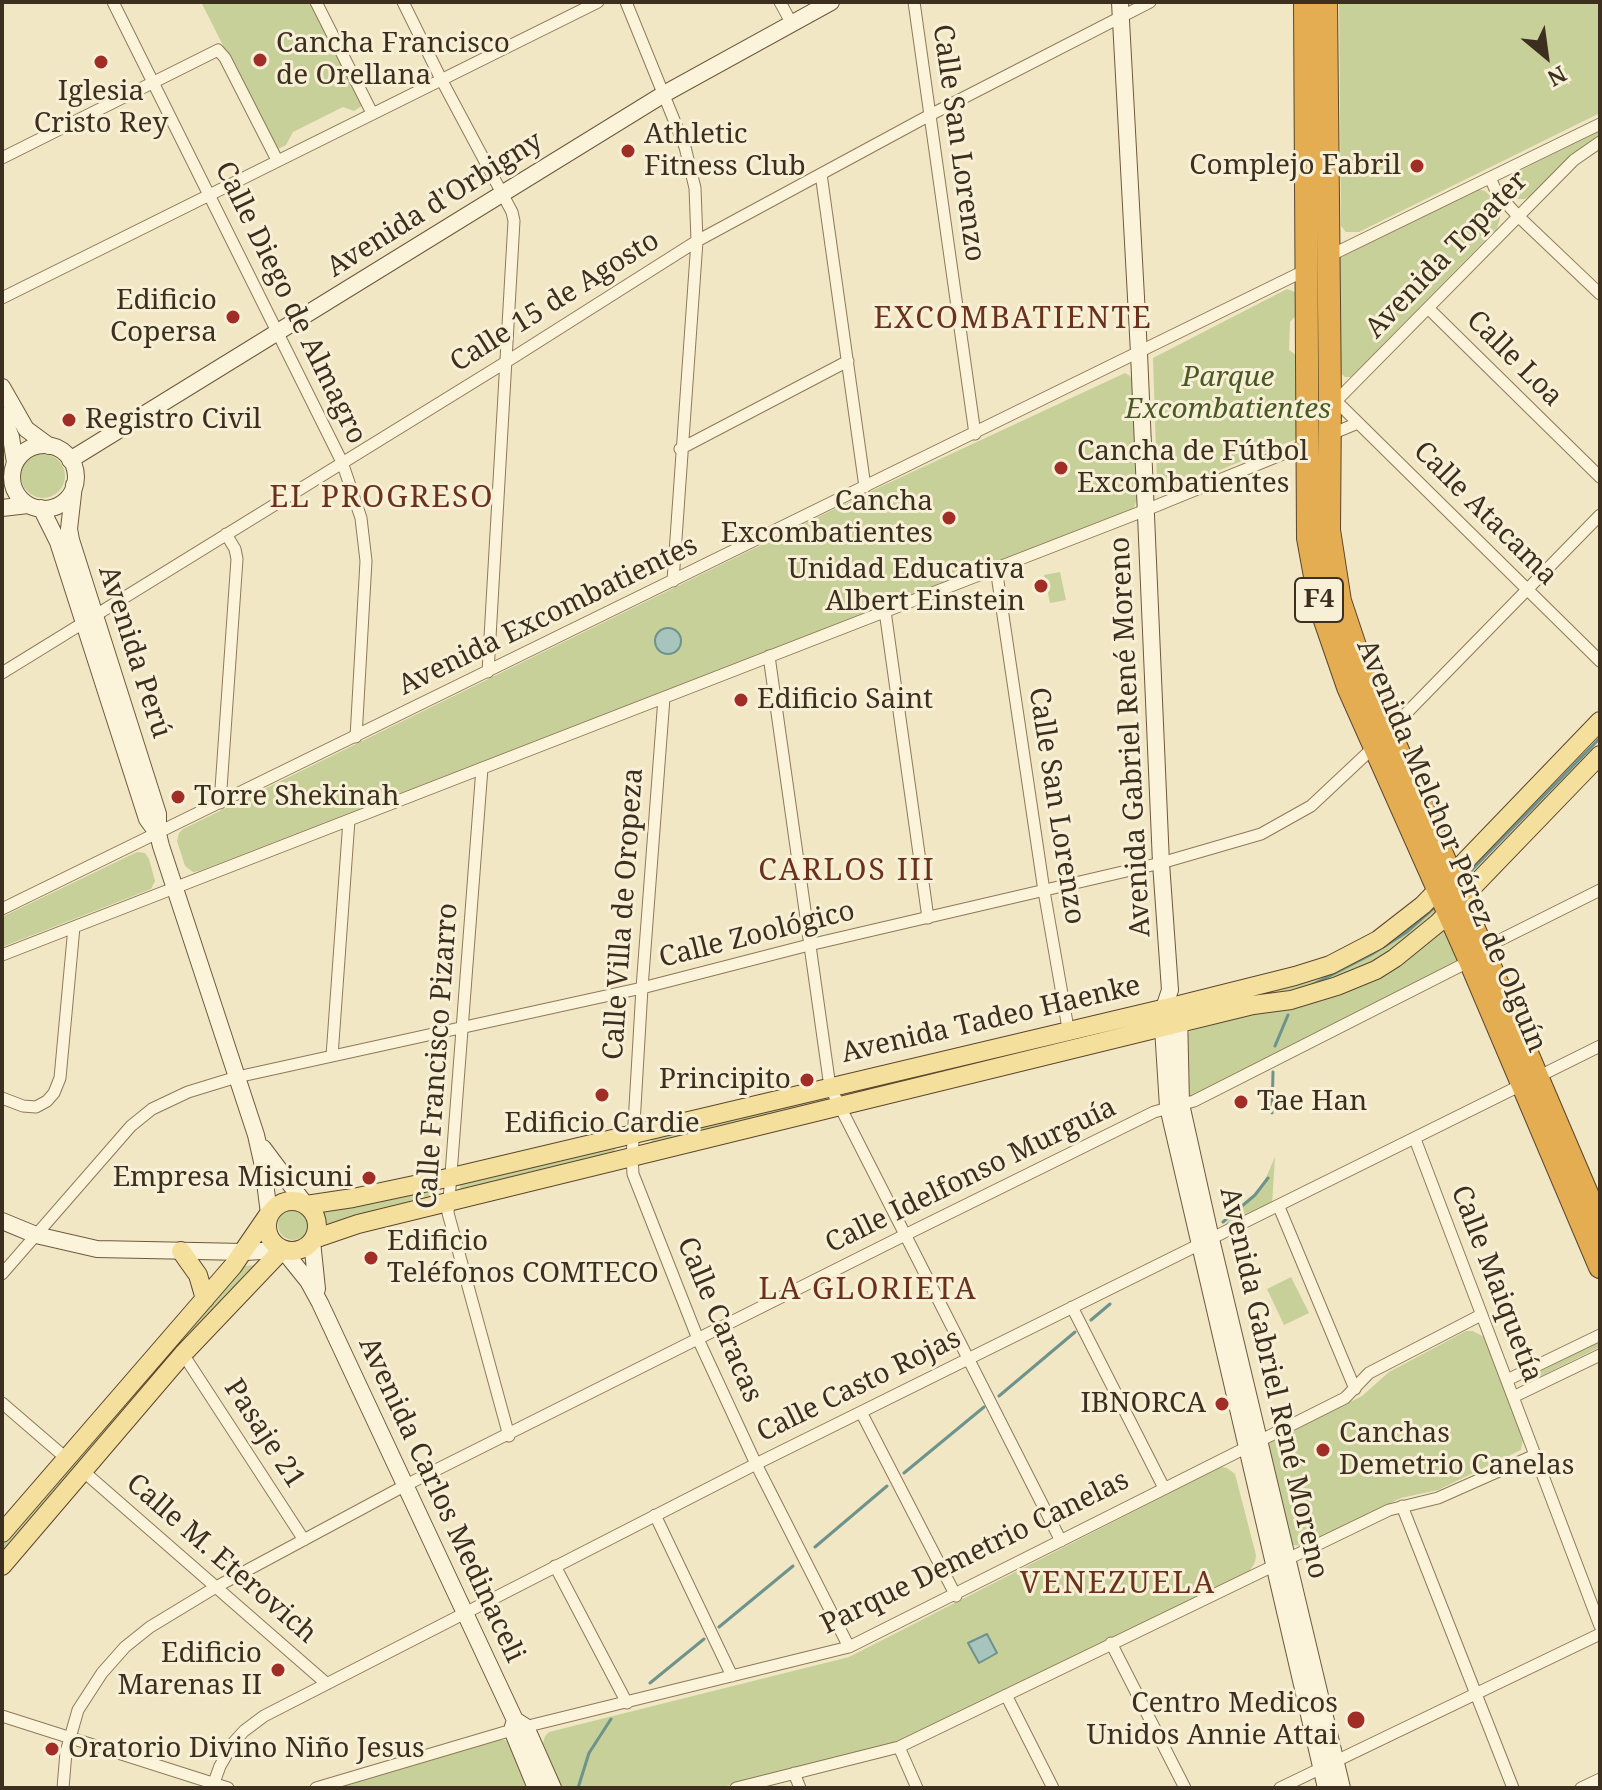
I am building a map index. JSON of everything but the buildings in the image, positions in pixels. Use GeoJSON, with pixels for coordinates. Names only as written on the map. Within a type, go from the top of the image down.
{"type":"FeatureCollection","features":[{"type":"Feature","properties":{"kind":"highway","name":"Avenida Melchor Pérez de Olguín"},"geometry":{"type":"LineString","coordinates":[[1305,2],[1308,269],[1319,440],[1340,601],[1361,664],[1391,729],[1446,882],[1530,1082],[1600,1267]]}},
{"type":"Feature","properties":{"kind":"highway","name":"Avenida Melchor Pérez de Olguín"},"geometry":{"type":"LineString","coordinates":[[1326,2],[1328,256],[1333,402],[1319,440],[1308,538],[1314,578],[1330,640],[1374,747],[1446,882]]}},
{"type":"Feature","properties":{"kind":"highway","name":"Avenida Melchor Pérez de Olguín"},"geometry":{"type":"LineString","coordinates":[[1530,1082],[1600,1224]]}},
{"type":"Feature","properties":{"kind":"main road","name":"Avenida d'Orbigny"},"geometry":{"type":"LineString","coordinates":[[70,460],[664,94],[831,2]]}},
{"type":"Feature","properties":{"kind":"main road","name":"Avenida Gabriel René Moreno"},"geometry":{"type":"LineString","coordinates":[[1120,10],[1174,1106],[1328,1765],[1342,1788]]}},
{"type":"Feature","properties":{"kind":"main road"},"geometry":{"type":"LineString","coordinates":[[2,387],[26,429],[60,450],[70,460],[75,475],[74,485],[61,503],[2,508]]}},
{"type":"Feature","properties":{"kind":"main road"},"geometry":{"type":"LineString","coordinates":[[2,415],[11,437],[14,489],[34,506]]}},
{"type":"Feature","properties":{"kind":"main road"},"geometry":{"type":"LineString","coordinates":[[2,484],[14,465],[32,448],[49,446]]}},
{"type":"Feature","properties":{"kind":"main road","name":"Avenida Perú"},"geometry":{"type":"LineString","coordinates":[[74,485],[69,529],[89,619],[147,819],[158,834],[256,1135],[268,1215]]}},
{"type":"Feature","properties":{"kind":"main road","name":"Avenida Perú"},"geometry":{"type":"LineString","coordinates":[[34,506],[58,542],[89,619]]}},
{"type":"Feature","properties":{"kind":"main road","name":"Avenida Tadeo Haenke"},"geometry":{"type":"LineString","coordinates":[[313,1240],[358,1224],[840,1107],[1070,1041],[1171,1001],[1295,976],[1330,965],[1378,940],[1411,915],[1600,721]]}},
{"type":"Feature","properties":{"kind":"main road","name":"Avenida Tadeo Haenke"},"geometry":{"type":"LineString","coordinates":[[306,1204],[353,1198],[452,1177],[830,1087],[1070,1041],[1171,1026],[1253,1005],[1304,996],[1359,978],[1395,958],[1455,905],[1600,755]]}},
{"type":"Feature","properties":{"kind":"main road","name":"Avenida Perú"},"geometry":{"type":"LineString","coordinates":[[256,1135],[274,1164],[306,1204]]}},
{"type":"Feature","properties":{"kind":"main road"},"geometry":{"type":"LineString","coordinates":[[2,1221],[36,1235],[97,1249],[244,1252],[299,1250],[313,1240],[317,1221],[306,1204],[297,1201],[281,1203],[268,1215],[244,1252],[205,1299],[2,1533]]}},
{"type":"Feature","properties":{"kind":"main road"},"geometry":{"type":"LineString","coordinates":[[268,1215],[269,1239],[282,1250]]}},
{"type":"Feature","properties":{"kind":"main road","name":"Avenida Carlos Medinaceli"},"geometry":{"type":"LineString","coordinates":[[313,1240],[320,1303]]}},
{"type":"Feature","properties":{"kind":"main road"},"geometry":{"type":"LineString","coordinates":[[2,1566],[183,1354],[282,1250]]}},
{"type":"Feature","properties":{"kind":"main road","name":"Avenida Carlos Medinaceli"},"geometry":{"type":"LineString","coordinates":[[282,1250],[308,1281],[320,1303],[518,1726],[553,1788]]}},
{"type":"Feature","properties":{"kind":"main road"},"geometry":{"type":"LineString","coordinates":[[181,1251],[198,1275],[205,1299]]}},
{"type":"Feature","properties":{"kind":"main road","name":"Avenida Carlos Medinaceli"},"geometry":{"type":"LineString","coordinates":[[518,1726],[536,1788]]}},
{"type":"Feature","properties":{"kind":"main road","name":"Avenida Gabriel René Moreno"},"geometry":{"type":"LineString","coordinates":[[1326,1788],[1328,1765]]}},
{"type":"Feature","properties":{"kind":"street","name":"Calle Diego de Almagro"},"geometry":{"type":"LineString","coordinates":[[113,2],[342,462],[365,540],[356,737]]}},
{"type":"Feature","properties":{"kind":"street"},"geometry":{"type":"LineString","coordinates":[[316,2],[372,113]]}},
{"type":"Feature","properties":{"kind":"street"},"geometry":{"type":"LineString","coordinates":[[403,2],[514,221],[488,672]]}},
{"type":"Feature","properties":{"kind":"street"},"geometry":{"type":"LineString","coordinates":[[2,298],[598,2]]}},
{"type":"Feature","properties":{"kind":"street"},"geometry":{"type":"LineString","coordinates":[[626,2],[664,94],[695,188],[697,241],[673,581]]}},
{"type":"Feature","properties":{"kind":"street"},"geometry":{"type":"LineString","coordinates":[[780,2],[792,24]]}},
{"type":"Feature","properties":{"kind":"street","name":"Calle San Lorenzo"},"geometry":{"type":"LineString","coordinates":[[914,2],[975,434]]}},
{"type":"Feature","properties":{"kind":"street","name":"Calle 15 de Agosto"},"geometry":{"type":"LineString","coordinates":[[2,673],[697,241],[1120,10],[1150,2]]}},
{"type":"Feature","properties":{"kind":"street"},"geometry":{"type":"LineString","coordinates":[[2,158],[218,50],[277,160]]}},
{"type":"Feature","properties":{"kind":"street","name":"Avenida Topater"},"geometry":{"type":"LineString","coordinates":[[1328,256],[1600,124]]}},
{"type":"Feature","properties":{"kind":"street","name":"Avenida Topater"},"geometry":{"type":"LineString","coordinates":[[1333,402],[1574,160],[1600,142]]}},
{"type":"Feature","properties":{"kind":"street"},"geometry":{"type":"LineString","coordinates":[[821,174],[865,487]]}},
{"type":"Feature","properties":{"kind":"street"},"geometry":{"type":"LineString","coordinates":[[1490,178],[1497,193],[1518,216],[1600,294]]}},
{"type":"Feature","properties":{"kind":"street","name":"Avenida Excombatientes"},"geometry":{"type":"LineString","coordinates":[[2,909],[975,434],[1308,269],[1328,256]]}},
{"type":"Feature","properties":{"kind":"street","name":"Calle Loa"},"geometry":{"type":"LineString","coordinates":[[1428,308],[1600,477]]}},
{"type":"Feature","properties":{"kind":"street"},"geometry":{"type":"LineString","coordinates":[[680,449],[848,361]]}},
{"type":"Feature","properties":{"kind":"street","name":"Calle Atacama"},"geometry":{"type":"LineString","coordinates":[[1333,402],[1600,661]]}},
{"type":"Feature","properties":{"kind":"street"},"geometry":{"type":"LineString","coordinates":[[2,955],[1146,510],[1358,423]]}},
{"type":"Feature","properties":{"kind":"street","name":"Calle Zoológico"},"geometry":{"type":"LineString","coordinates":[[2,1274],[131,1126],[152,1109],[188,1092],[237,1077],[642,988],[809,945],[1161,863],[1261,834],[1292,819],[1333,788],[1600,515]]}},
{"type":"Feature","properties":{"kind":"street"},"geometry":{"type":"LineString","coordinates":[[220,803],[237,559],[226,534]]}},
{"type":"Feature","properties":{"kind":"street","name":"Calle San Lorenzo"},"geometry":{"type":"LineString","coordinates":[[996,568],[1044,891],[1070,1041]]}},
{"type":"Feature","properties":{"kind":"street"},"geometry":{"type":"LineString","coordinates":[[885,611],[928,918]]}},
{"type":"Feature","properties":{"kind":"street"},"geometry":{"type":"LineString","coordinates":[[769,656],[830,1087],[1061,1541]]}},
{"type":"Feature","properties":{"kind":"street","name":"Calle Villa de Oropeza"},"geometry":{"type":"LineString","coordinates":[[633,1133],[664,698]]}},
{"type":"Feature","properties":{"kind":"street","name":"Calle Francisco Pizarro"},"geometry":{"type":"LineString","coordinates":[[482,768],[448,1213],[509,1436]]}},
{"type":"Feature","properties":{"kind":"street"},"geometry":{"type":"LineString","coordinates":[[332,1056],[349,820]]}},
{"type":"Feature","properties":{"kind":"street","name":"Calle Idelfonso Murguía"},"geometry":{"type":"LineString","coordinates":[[63,1788],[69,1738],[87,1694],[125,1647],[150,1627],[216,1587],[404,1486],[905,1235],[1174,1106],[1194,1101],[1600,890]]}},
{"type":"Feature","properties":{"kind":"street"},"geometry":{"type":"LineString","coordinates":[[2,1098],[36,1107],[54,1093],[60,1078],[74,927]]}},
{"type":"Feature","properties":{"kind":"street","name":"Calle Casto Rojas"},"geometry":{"type":"LineString","coordinates":[[213,1786],[220,1766],[244,1731],[264,1716],[756,1464],[1600,1046]]}},
{"type":"Feature","properties":{"kind":"street","name":"Calle Caracas"},"geometry":{"type":"LineString","coordinates":[[633,1133],[633,1174],[698,1339],[756,1464],[849,1647]]}},
{"type":"Feature","properties":{"kind":"street","name":"Calle Maiquetía"},"geometry":{"type":"LineString","coordinates":[[1415,1139],[1600,1626]]}},
{"type":"Feature","properties":{"kind":"street"},"geometry":{"type":"LineString","coordinates":[[1279,1207],[1355,1389]]}},
{"type":"Feature","properties":{"kind":"street"},"geometry":{"type":"LineString","coordinates":[[1072,1307],[1164,1488]]}},
{"type":"Feature","properties":{"kind":"street","name":"Parque Demetrio Canelas"},"geometry":{"type":"LineString","coordinates":[[316,1788],[518,1726],[627,1703],[849,1647],[956,1596],[1345,1398],[1369,1373],[1481,1315]]}},
{"type":"Feature","properties":{"kind":"street"},"geometry":{"type":"LineString","coordinates":[[1507,1380],[1600,1335]]}},
{"type":"Feature","properties":{"kind":"street","name":"Pasaje 21"},"geometry":{"type":"LineString","coordinates":[[183,1354],[304,1540]]}},
{"type":"Feature","properties":{"kind":"street"},"geometry":{"type":"LineString","coordinates":[[1513,1397],[1600,1355]]}},
{"type":"Feature","properties":{"kind":"street"},"geometry":{"type":"LineString","coordinates":[[2,1403],[67,1459]]}},
{"type":"Feature","properties":{"kind":"street"},"geometry":{"type":"LineString","coordinates":[[861,1412],[956,1596]]}},
{"type":"Feature","properties":{"kind":"street"},"geometry":{"type":"LineString","coordinates":[[736,1788],[899,1747],[1280,1562],[1402,1506],[1438,1498],[1535,1455]]}},
{"type":"Feature","properties":{"kind":"street","name":"Calle M. Eterovich"},"geometry":{"type":"LineString","coordinates":[[83,1471],[327,1684]]}},
{"type":"Feature","properties":{"kind":"street"},"geometry":{"type":"LineString","coordinates":[[1402,1506],[1513,1788]]}},
{"type":"Feature","properties":{"kind":"street"},"geometry":{"type":"LineString","coordinates":[[655,1515],[732,1676]]}},
{"type":"Feature","properties":{"kind":"street"},"geometry":{"type":"LineString","coordinates":[[555,1566],[627,1703]]}},
{"type":"Feature","properties":{"kind":"street"},"geometry":{"type":"LineString","coordinates":[[1280,1788],[1600,1634]]}},
{"type":"Feature","properties":{"kind":"street"},"geometry":{"type":"LineString","coordinates":[[1111,1643],[1185,1788]]}},
{"type":"Feature","properties":{"kind":"street"},"geometry":{"type":"LineString","coordinates":[[1006,1695],[1053,1788]]}},
{"type":"Feature","properties":{"kind":"street"},"geometry":{"type":"LineString","coordinates":[[2,1716],[213,1786],[228,1788]]}},
{"type":"Feature","properties":{"kind":"street"},"geometry":{"type":"LineString","coordinates":[[899,1747],[917,1788]]}},
{"type":"Feature","properties":{"kind":"street"},"geometry":{"type":"LineString","coordinates":[[794,1773],[800,1788]]}},
{"type":"Feature","properties":{"kind":"street"},"geometry":{"type":"LineString","coordinates":[[1581,1788],[1600,1779]]}},
{"type":"Feature","properties":{"kind":"green space"},"geometry":{"type":"Polygon","coordinates":[[[201,2],[313,2],[362,106],[354,111],[343,107],[293,132],[286,145],[275,148],[201,2]]]}},
{"type":"Feature","properties":{"kind":"green space","name":"Complejo Fabril"},"geometry":{"type":"Polygon","coordinates":[[[1339,2],[1600,2],[1600,113],[1359,232],[1346,232],[1341,226],[1339,2]]]}},
{"type":"Feature","properties":{"kind":"green space"},"geometry":{"type":"Polygon","coordinates":[[[1600,131],[1600,138],[1564,164],[1532,195],[1517,199],[1505,192],[1508,178],[1515,173],[1600,131]]]}},
{"type":"Feature","properties":{"kind":"green space","name":"Parque Excombatientes"},"geometry":{"type":"Polygon","coordinates":[[[1478,189],[1498,203],[1500,219],[1497,228],[1351,377],[1345,377],[1338,370],[1339,258],[1478,189]]]}},
{"type":"Feature","properties":{"kind":"green space","name":"Parque Excombatientes"},"geometry":{"type":"Polygon","coordinates":[[[1287,289],[1298,297],[1299,312],[1290,322],[1289,350],[1300,358],[1297,439],[1170,490],[1160,487],[1157,482],[1153,358],[1287,289]]]}},
{"type":"Feature","properties":{"kind":"green space","name":"Parque Excombatientes"},"geometry":{"type":"Polygon","coordinates":[[[1125,373],[1132,382],[1137,499],[1134,508],[1129,511],[199,871],[193,872],[185,866],[177,841],[183,829],[867,493],[1125,373]]]}},
{"type":"Feature","properties":{"kind":"green space"},"geometry":{"type":"Polygon","coordinates":[[[43,454],[58,461],[65,476],[58,491],[43,498],[28,491],[21,476],[28,461],[43,454]]]}},
{"type":"Feature","properties":{"kind":"green space"},"geometry":{"type":"Polygon","coordinates":[[[1060,572],[1066,600],[1050,603],[1044,575],[1060,572]]]}},
{"type":"Feature","properties":{"kind":"green space"},"geometry":{"type":"Polygon","coordinates":[[[137,852],[145,853],[149,859],[155,881],[151,889],[2,947],[2,917],[137,852]]]}},
{"type":"Feature","properties":{"kind":"green space"},"geometry":{"type":"Polygon","coordinates":[[[1437,900],[1441,909],[1391,951],[1359,969],[1311,987],[1185,1011],[1265,991],[1437,900]]]}},
{"type":"Feature","properties":{"kind":"green space"},"geometry":{"type":"Polygon","coordinates":[[[1448,931],[1460,954],[1458,962],[1194,1096],[1188,1095],[1186,1036],[1190,1031],[1261,1012],[1448,931]]]}},
{"type":"Feature","properties":{"kind":"green space"},"geometry":{"type":"Polygon","coordinates":[[[827,1096],[828,1102],[651,1143],[652,1137],[827,1096]]]}},
{"type":"Feature","properties":{"kind":"green space"},"geometry":{"type":"Polygon","coordinates":[[[615,1146],[612,1155],[462,1191],[460,1187],[460,1184],[615,1146]]]}},
{"type":"Feature","properties":{"kind":"green space"},"geometry":{"type":"Polygon","coordinates":[[[1275,1157],[1272,1205],[1221,1228],[1261,1189],[1275,1157]]]}},
{"type":"Feature","properties":{"kind":"green space"},"geometry":{"type":"Polygon","coordinates":[[[437,1189],[438,1197],[327,1226],[322,1210],[437,1189]]]}},
{"type":"Feature","properties":{"kind":"green space"},"geometry":{"type":"Polygon","coordinates":[[[293,1210],[304,1214],[308,1225],[304,1236],[293,1240],[282,1236],[278,1225],[282,1214],[293,1210]]]}},
{"type":"Feature","properties":{"kind":"green space"},"geometry":{"type":"Polygon","coordinates":[[[256,1265],[2,1555],[2,1546],[244,1266],[256,1265]]]}},
{"type":"Feature","properties":{"kind":"green space"},"geometry":{"type":"Polygon","coordinates":[[[1291,1277],[1309,1313],[1284,1325],[1267,1289],[1291,1277]]]}},
{"type":"Feature","properties":{"kind":"green space"},"geometry":{"type":"Polygon","coordinates":[[[1466,1331],[1484,1337],[1523,1439],[1521,1450],[1438,1490],[1401,1498],[1301,1546],[1293,1545],[1288,1540],[1266,1448],[1269,1443],[1362,1396],[1389,1372],[1466,1331]]]}},
{"type":"Feature","properties":{"kind":"green space"},"geometry":{"type":"Polygon","coordinates":[[[1600,1341],[1600,1347],[1527,1383],[1525,1379],[1600,1341]]]}},
{"type":"Feature","properties":{"kind":"green space"},"geometry":{"type":"Polygon","coordinates":[[[1221,1467],[1235,1474],[1256,1555],[1248,1574],[900,1741],[879,1748],[718,1788],[562,1788],[543,1743],[549,1732],[849,1657],[1221,1467]]]}},
{"type":"Feature","properties":{"kind":"green space"},"geometry":{"type":"Polygon","coordinates":[[[501,1739],[507,1741],[527,1788],[329,1788],[501,1739]]]}},
{"type":"Feature","properties":{"kind":"water"},"geometry":{"type":"Polygon","coordinates":[[[668,628],[677,632],[681,641],[677,650],[668,654],[659,650],[655,641],[659,632],[668,628]]]}},
{"type":"Feature","properties":{"kind":"water"},"geometry":{"type":"Polygon","coordinates":[[[987,1634],[997,1653],[979,1663],[968,1643],[987,1634]]]}},
{"type":"Feature","properties":{"kind":"waterway"},"geometry":{"type":"LineString","coordinates":[[1469,873],[1600,738]]}},
{"type":"Feature","properties":{"kind":"waterway"},"geometry":{"type":"LineString","coordinates":[[1308,987],[1372,954],[1407,932],[1434,908]]}},
{"type":"Feature","properties":{"kind":"waterway"},"geometry":{"type":"LineString","coordinates":[[1275,1046],[1288,1015]]}},
{"type":"Feature","properties":{"kind":"waterway"},"geometry":{"type":"LineString","coordinates":[[1272,1113],[1273,1072]]}},
{"type":"Feature","properties":{"kind":"waterway"},"geometry":{"type":"LineString","coordinates":[[1223,1222],[1255,1195],[1268,1178]]}},
{"type":"Feature","properties":{"kind":"waterway"},"geometry":{"type":"LineString","coordinates":[[1091,1320],[1110,1304]]}},
{"type":"Feature","properties":{"kind":"waterway"},"geometry":{"type":"LineString","coordinates":[[999,1396],[1075,1332]]}},
{"type":"Feature","properties":{"kind":"waterway"},"geometry":{"type":"LineString","coordinates":[[904,1473],[984,1407]]}},
{"type":"Feature","properties":{"kind":"waterway"},"geometry":{"type":"LineString","coordinates":[[815,1547],[887,1486]]}},
{"type":"Feature","properties":{"kind":"waterway"},"geometry":{"type":"LineString","coordinates":[[719,1627],[793,1566]]}},
{"type":"Feature","properties":{"kind":"waterway"},"geometry":{"type":"LineString","coordinates":[[650,1683],[704,1639]]}},
{"type":"Feature","properties":{"kind":"waterway"},"geometry":{"type":"LineString","coordinates":[[578,1788],[589,1753],[611,1719]]}},
{"type":"Feature","properties":{"kind":"place","name":"Cancha Francisco de Orellana"},"geometry":{"type":"Point","coordinates":[260,60]}},
{"type":"Feature","properties":{"kind":"place","name":"Iglesia Cristo Rey"},"geometry":{"type":"Point","coordinates":[101,62]}},
{"type":"Feature","properties":{"kind":"place","name":"Athletic Fitness Club"},"geometry":{"type":"Point","coordinates":[628,151]}},
{"type":"Feature","properties":{"kind":"place","name":"Complejo Fabril"},"geometry":{"type":"Point","coordinates":[1417,166]}},
{"type":"Feature","properties":{"kind":"place","name":"Edificio Copersa"},"geometry":{"type":"Point","coordinates":[233,317]}},
{"type":"Feature","properties":{"kind":"place","name":"Registro Civil"},"geometry":{"type":"Point","coordinates":[69,420]}},
{"type":"Feature","properties":{"kind":"place","name":"Cancha de Fútbol Excombatientes"},"geometry":{"type":"Point","coordinates":[1061,468]}},
{"type":"Feature","properties":{"kind":"place","name":"Cancha Excombatientes"},"geometry":{"type":"Point","coordinates":[949,518]}},
{"type":"Feature","properties":{"kind":"place","name":"Unidad Educativa Albert Einstein"},"geometry":{"type":"Point","coordinates":[1041,586]}},
{"type":"Feature","properties":{"kind":"place","name":"Edificio Saint"},"geometry":{"type":"Point","coordinates":[741,700]}},
{"type":"Feature","properties":{"kind":"place","name":"Torre Shekinah"},"geometry":{"type":"Point","coordinates":[178,797]}},
{"type":"Feature","properties":{"kind":"place","name":"Principito"},"geometry":{"type":"Point","coordinates":[807,1080]}},
{"type":"Feature","properties":{"kind":"place","name":"Edificio Cardie"},"geometry":{"type":"Point","coordinates":[602,1095]}},
{"type":"Feature","properties":{"kind":"place","name":"Tae Han"},"geometry":{"type":"Point","coordinates":[1241,1102]}},
{"type":"Feature","properties":{"kind":"place","name":"Empresa Misicuni"},"geometry":{"type":"Point","coordinates":[369,1178]}},
{"type":"Feature","properties":{"kind":"place","name":"Edificio Teléfonos COMTECO"},"geometry":{"type":"Point","coordinates":[371,1258]}},
{"type":"Feature","properties":{"kind":"place","name":"IBNORCA"},"geometry":{"type":"Point","coordinates":[1222,1404]}},
{"type":"Feature","properties":{"kind":"place","name":"Canchas Demetrio Canelas"},"geometry":{"type":"Point","coordinates":[1323,1450]}},
{"type":"Feature","properties":{"kind":"place","name":"Edificio Marenas II"},"geometry":{"type":"Point","coordinates":[278,1670]}},
{"type":"Feature","properties":{"kind":"place","name":"Centro Medicos Unidos Annie Attai"},"geometry":{"type":"Point","coordinates":[1356,1720]}},
{"type":"Feature","properties":{"kind":"place","name":"Oratorio Divino Niño Jesus"},"geometry":{"type":"Point","coordinates":[52,1749]}},
{"type":"Feature","properties":{"kind":"district","name":"EXCOMBATIENTE"},"geometry":{"type":"Point","coordinates":[1013,319]}},
{"type":"Feature","properties":{"kind":"district","name":"EL PROGRESO"},"geometry":{"type":"Point","coordinates":[382,498]}},
{"type":"Feature","properties":{"kind":"district","name":"CARLOS III"},"geometry":{"type":"Point","coordinates":[847,871]}},
{"type":"Feature","properties":{"kind":"district","name":"LA GLORIETA"},"geometry":{"type":"Point","coordinates":[868,1290]}},
{"type":"Feature","properties":{"kind":"district","name":"VENEZUELA"},"geometry":{"type":"Point","coordinates":[1118,1584]}}]}
